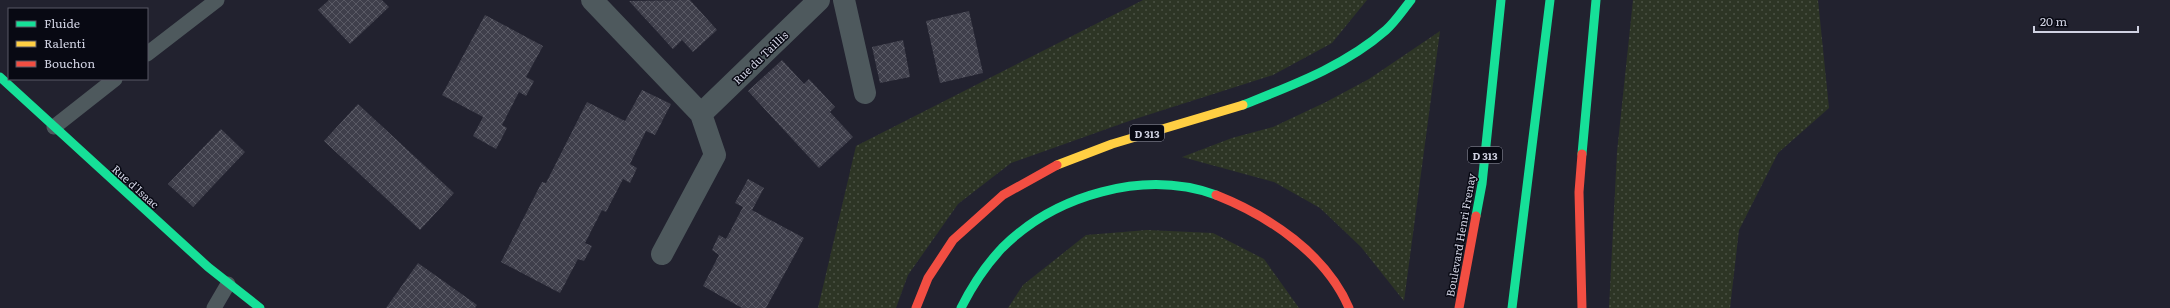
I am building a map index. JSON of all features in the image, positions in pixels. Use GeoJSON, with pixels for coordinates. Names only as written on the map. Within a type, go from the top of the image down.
{"type":"FeatureCollection","features":[{"type":"Feature","properties":{"kind":"main road","name":"D 313"},"geometry":{"type":"LineString","coordinates":[[916,308],[928,278],[953,240],[1003,195],[1055,166],[1105,146],[1242,105],[1307,80],[1346,58],[1386,30],[1411,0]]}},
{"type":"Feature","properties":{"kind":"main road","name":"Boulevard Henri Frenay"},"geometry":{"type":"LineString","coordinates":[[1459,308],[1482,184],[1501,0]]}},
{"type":"Feature","properties":{"kind":"main road"},"geometry":{"type":"LineString","coordinates":[[1512,308],[1550,0]]}},
{"type":"Feature","properties":{"kind":"main road"},"geometry":{"type":"LineString","coordinates":[[1582,308],[1578,192],[1596,0]]}},
{"type":"Feature","properties":{"kind":"main road","name":"Rue d'Isaac"},"geometry":{"type":"LineString","coordinates":[[0,78],[228,284],[260,308]]}},
{"type":"Feature","properties":{"kind":"main road"},"geometry":{"type":"LineString","coordinates":[[961,308],[981,273],[1011,240],[1049,213],[1086,197],[1125,188],[1161,184],[1202,191],[1231,201],[1273,223],[1303,247],[1330,273],[1349,308]]}},
{"type":"Feature","properties":{"kind":"street"},"geometry":{"type":"LineString","coordinates":[[592,0],[701,114],[715,155],[662,254]]}},
{"type":"Feature","properties":{"kind":"street","name":"Rue du Taillis"},"geometry":{"type":"LineString","coordinates":[[701,114],[819,0]]}},
{"type":"Feature","properties":{"kind":"street"},"geometry":{"type":"LineString","coordinates":[[844,0],[865,93]]}},
{"type":"Feature","properties":{"kind":"lane"},"geometry":{"type":"LineString","coordinates":[[148,53],[217,0]]}},
{"type":"Feature","properties":{"kind":"lane"},"geometry":{"type":"LineString","coordinates":[[54,127],[114,80]]}},
{"type":"Feature","properties":{"kind":"lane"},"geometry":{"type":"LineString","coordinates":[[214,308],[228,284]]}},
{"type":"Feature","properties":{"kind":"green space"},"geometry":{"type":"Polygon","coordinates":[[[1143,0],[1367,0],[1332,43],[1273,75],[1132,120],[1011,163],[958,204],[908,275],[896,308],[818,308],[856,146],[1143,0]]]}},
{"type":"Feature","properties":{"kind":"green space"},"geometry":{"type":"Polygon","coordinates":[[[1633,0],[1818,0],[1829,108],[1778,153],[1739,230],[1730,308],[1609,308],[1617,152],[1633,0]]]}},
{"type":"Feature","properties":{"kind":"green space"},"geometry":{"type":"Polygon","coordinates":[[[1440,31],[1404,301],[1361,247],[1320,208],[1274,182],[1182,157],[1232,138],[1273,127],[1326,102],[1369,79],[1440,31]]]}},
{"type":"Feature","properties":{"kind":"green space"},"geometry":{"type":"Polygon","coordinates":[[[1147,230],[1213,233],[1264,259],[1299,308],[1008,308],[1023,285],[1086,235],[1147,230]]]}},
{"type":"Feature","properties":{"kind":"building"},"geometry":{"type":"Polygon","coordinates":[[[329,0],[382,0],[389,7],[350,44],[318,10],[329,0]]]}},
{"type":"Feature","properties":{"kind":"building"},"geometry":{"type":"Polygon","coordinates":[[[690,0],[717,30],[693,52],[682,40],[673,49],[629,1],[690,0]]]}},
{"type":"Feature","properties":{"kind":"building"},"geometry":{"type":"Polygon","coordinates":[[[969,11],[983,73],[940,83],[926,21],[969,11]]]}},
{"type":"Feature","properties":{"kind":"building"},"geometry":{"type":"Polygon","coordinates":[[[485,15],[543,46],[526,77],[534,81],[526,96],[519,92],[502,125],[507,128],[496,149],[473,136],[483,117],[442,95],[485,15]]]}},
{"type":"Feature","properties":{"kind":"building"},"geometry":{"type":"Polygon","coordinates":[[[903,40],[910,77],[880,83],[872,47],[903,40]]]}},
{"type":"Feature","properties":{"kind":"building"},"geometry":{"type":"Polygon","coordinates":[[[782,60],[804,84],[809,79],[835,107],[830,112],[853,137],[819,168],[748,91],[782,60]]]}},
{"type":"Feature","properties":{"kind":"building"},"geometry":{"type":"Polygon","coordinates":[[[642,90],[671,104],[655,135],[646,131],[630,164],[637,168],[630,183],[623,179],[606,212],[602,210],[585,243],[592,246],[584,261],[578,259],[560,293],[501,262],[542,182],[546,183],[587,102],[625,121],[642,90]]]}},
{"type":"Feature","properties":{"kind":"building"},"geometry":{"type":"Polygon","coordinates":[[[358,104],[454,193],[420,230],[324,141],[358,104]]]}},
{"type":"Feature","properties":{"kind":"building"},"geometry":{"type":"Polygon","coordinates":[[[221,129],[245,152],[193,207],[168,184],[221,129]]]}},
{"type":"Feature","properties":{"kind":"building"},"geometry":{"type":"Polygon","coordinates":[[[748,179],[764,188],[752,210],[804,238],[766,308],[742,308],[703,286],[719,255],[712,250],[719,235],[726,239],[743,207],[735,203],[748,179]]]}},
{"type":"Feature","properties":{"kind":"building"},"geometry":{"type":"Polygon","coordinates":[[[418,263],[477,305],[475,308],[386,308],[418,263]]]}},
{"type":"Feature","properties":{"kind":"traffic: fast"},"geometry":{"type":"LineString","coordinates":[[1243,105],[1318,74],[1353,54],[1386,30],[1396,20],[1411,0]]}},
{"type":"Feature","properties":{"kind":"traffic: fast"},"geometry":{"type":"LineString","coordinates":[[1476,216],[1482,184],[1501,0]]}},
{"type":"Feature","properties":{"kind":"traffic: fast"},"geometry":{"type":"LineString","coordinates":[[1512,308],[1550,0]]}},
{"type":"Feature","properties":{"kind":"traffic: fast"},"geometry":{"type":"LineString","coordinates":[[1582,154],[1596,0]]}},
{"type":"Feature","properties":{"kind":"traffic: fast"},"geometry":{"type":"LineString","coordinates":[[0,77],[208,267],[260,308]]}},
{"type":"Feature","properties":{"kind":"traffic: fast"},"geometry":{"type":"LineString","coordinates":[[961,308],[979,276],[1002,248],[1023,229],[1074,201],[1102,192],[1131,186],[1160,185],[1188,188],[1216,195]]}},
{"type":"Feature","properties":{"kind":"traffic: slow"},"geometry":{"type":"LineString","coordinates":[[1057,165],[1112,144],[1243,105]]}},
{"type":"Feature","properties":{"kind":"traffic: jam"},"geometry":{"type":"LineString","coordinates":[[1582,154],[1579,192],[1582,308]]}},
{"type":"Feature","properties":{"kind":"traffic: jam"},"geometry":{"type":"LineString","coordinates":[[916,308],[928,278],[953,240],[1003,195],[1057,165]]}},
{"type":"Feature","properties":{"kind":"traffic: jam"},"geometry":{"type":"LineString","coordinates":[[1216,195],[1256,214],[1294,239],[1311,254],[1326,271],[1339,289],[1349,308]]}},
{"type":"Feature","properties":{"kind":"traffic: jam"},"geometry":{"type":"LineString","coordinates":[[1459,308],[1476,216]]}}]}
